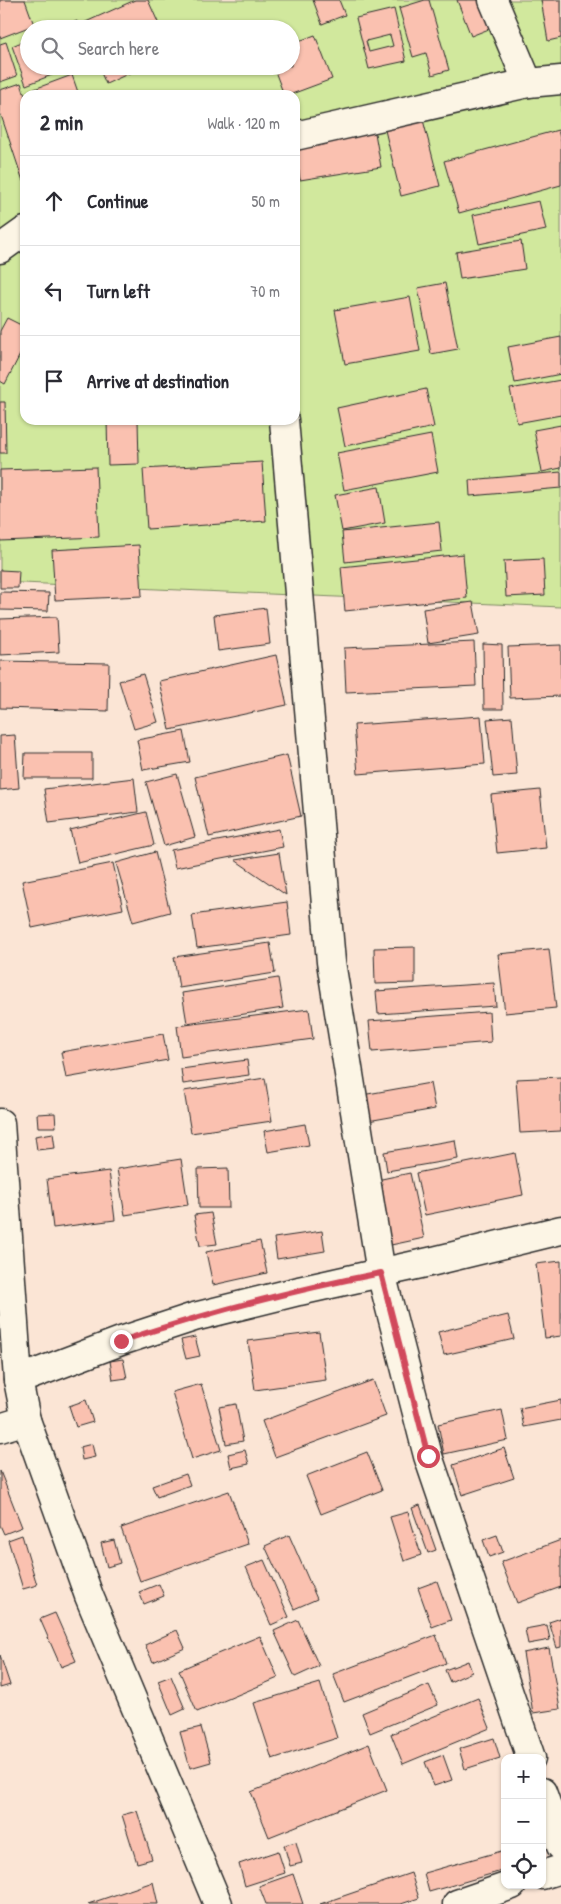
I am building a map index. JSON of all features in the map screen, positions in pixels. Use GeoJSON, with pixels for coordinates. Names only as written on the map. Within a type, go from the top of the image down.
{"type":"FeatureCollection","features":[{"type":"Feature","properties":{"kind":"street"},"geometry":{"type":"LineString","coordinates":[[493,0],[528,83]]}},
{"type":"Feature","properties":{"kind":"street"},"geometry":{"type":"LineString","coordinates":[[300,135],[528,83],[561,80]]}},
{"type":"Feature","properties":{"kind":"street"},"geometry":{"type":"LineString","coordinates":[[0,249],[20,235]]}},
{"type":"Feature","properties":{"kind":"street"},"geometry":{"type":"LineString","coordinates":[[284,425],[330,962],[381,1273],[428,1456],[529,1754]]}},
{"type":"Feature","properties":{"kind":"street"},"geometry":{"type":"LineString","coordinates":[[0,1123],[18,1380],[26,1420],[88,1596],[218,1904]]}},
{"type":"Feature","properties":{"kind":"street"},"geometry":{"type":"LineString","coordinates":[[18,1380],[121,1341],[194,1317],[561,1230]]}},
{"type":"Feature","properties":{"kind":"street"},"geometry":{"type":"LineString","coordinates":[[0,1428],[26,1420]]}},
{"type":"Feature","properties":{"kind":"street"},"geometry":{"type":"LineString","coordinates":[[544,1799],[561,1846]]}},
{"type":"Feature","properties":{"kind":"street"},"geometry":{"type":"LineString","coordinates":[[546,1874],[561,1869]]}},
{"type":"Feature","properties":{"kind":"street"},"geometry":{"type":"LineString","coordinates":[[457,1904],[501,1889]]}},
{"type":"Feature","properties":{"kind":"green space"},"geometry":{"type":"Polygon","coordinates":[[[0,0],[561,0],[561,607],[0,582],[0,0]]]}},
{"type":"Feature","properties":{"kind":"building"},"geometry":{"type":"Polygon","coordinates":[[[0,0],[25,0],[32,20],[20,20],[20,30],[0,38],[0,0]]]}},
{"type":"Feature","properties":{"kind":"building"},"geometry":{"type":"Polygon","coordinates":[[[135,0],[148,0],[157,20],[90,20],[135,0]]]}},
{"type":"Feature","properties":{"kind":"building"},"geometry":{"type":"Polygon","coordinates":[[[313,0],[339,0],[345,15],[322,24],[313,0]]]}},
{"type":"Feature","properties":{"kind":"building"},"geometry":{"type":"Polygon","coordinates":[[[429,0],[449,70],[432,75],[426,53],[413,57],[399,8],[429,0]]]}},
{"type":"Feature","properties":{"kind":"building"},"geometry":{"type":"Polygon","coordinates":[[[457,0],[484,0],[494,27],[471,36],[457,0]]]}},
{"type":"Feature","properties":{"kind":"building"},"geometry":{"type":"Polygon","coordinates":[[[541,0],[561,0],[561,38],[548,41],[541,0]]]}},
{"type":"Feature","properties":{"kind":"building"},"geometry":{"type":"Polygon","coordinates":[[[394,9],[406,61],[369,69],[356,18],[394,9]],[[390,35],[366,41],[369,52],[393,46],[390,35]]]}},
{"type":"Feature","properties":{"kind":"building"},"geometry":{"type":"Polygon","coordinates":[[[315,35],[332,79],[300,91],[282,90],[276,75],[300,75],[300,41],[315,35]]]}},
{"type":"Feature","properties":{"kind":"building"},"geometry":{"type":"Polygon","coordinates":[[[6,42],[17,76],[0,82],[0,44],[6,42]]]}},
{"type":"Feature","properties":{"kind":"building"},"geometry":{"type":"Polygon","coordinates":[[[20,43],[20,68],[12,46],[20,43]]]}},
{"type":"Feature","properties":{"kind":"building"},"geometry":{"type":"Polygon","coordinates":[[[22,75],[52,75],[26,85],[22,75]]]}},
{"type":"Feature","properties":{"kind":"building"},"geometry":{"type":"Polygon","coordinates":[[[72,75],[77,90],[32,90],[72,75]]]}},
{"type":"Feature","properties":{"kind":"building"},"geometry":{"type":"Polygon","coordinates":[[[102,75],[126,75],[106,84],[102,75]]]}},
{"type":"Feature","properties":{"kind":"building"},"geometry":{"type":"Polygon","coordinates":[[[21,83],[23,90],[20,90],[20,172],[0,112],[0,90],[21,83]]]}},
{"type":"Feature","properties":{"kind":"building"},"geometry":{"type":"Polygon","coordinates":[[[422,116],[440,186],[401,196],[384,126],[422,116]]]}},
{"type":"Feature","properties":{"kind":"building"},"geometry":{"type":"Polygon","coordinates":[[[558,130],[561,142],[561,185],[459,213],[444,161],[558,130]]]}},
{"type":"Feature","properties":{"kind":"building"},"geometry":{"type":"Polygon","coordinates":[[[375,133],[381,167],[300,180],[300,144],[375,133]]]}},
{"type":"Feature","properties":{"kind":"building"},"geometry":{"type":"Polygon","coordinates":[[[539,201],[546,230],[479,244],[473,215],[539,201]]]}},
{"type":"Feature","properties":{"kind":"building"},"geometry":{"type":"Polygon","coordinates":[[[521,241],[525,269],[460,279],[456,252],[521,241]]]}},
{"type":"Feature","properties":{"kind":"building"},"geometry":{"type":"Polygon","coordinates":[[[445,283],[458,349],[431,354],[418,288],[445,283]]]}},
{"type":"Feature","properties":{"kind":"building"},"geometry":{"type":"Polygon","coordinates":[[[410,297],[420,351],[345,364],[335,310],[410,297]]]}},
{"type":"Feature","properties":{"kind":"building"},"geometry":{"type":"Polygon","coordinates":[[[7,318],[20,324],[20,355],[5,384],[0,381],[0,331],[7,318]]]}},
{"type":"Feature","properties":{"kind":"building"},"geometry":{"type":"Polygon","coordinates":[[[561,337],[561,374],[515,383],[508,347],[561,337]]]}},
{"type":"Feature","properties":{"kind":"building"},"geometry":{"type":"Polygon","coordinates":[[[561,380],[561,415],[517,423],[510,389],[561,380]]]}},
{"type":"Feature","properties":{"kind":"building"},"geometry":{"type":"Polygon","coordinates":[[[426,389],[434,427],[345,446],[337,408],[426,389]]]}},
{"type":"Feature","properties":{"kind":"building"},"geometry":{"type":"Polygon","coordinates":[[[0,402],[5,402],[6,453],[0,453],[0,402]]]}},
{"type":"Feature","properties":{"kind":"building"},"geometry":{"type":"Polygon","coordinates":[[[107,425],[138,425],[139,464],[108,465],[107,425]]]}},
{"type":"Feature","properties":{"kind":"building"},"geometry":{"type":"Polygon","coordinates":[[[561,425],[561,468],[542,472],[534,430],[561,425]]]}},
{"type":"Feature","properties":{"kind":"building"},"geometry":{"type":"Polygon","coordinates":[[[431,435],[438,472],[344,490],[337,453],[431,435]]]}},
{"type":"Feature","properties":{"kind":"building"},"geometry":{"type":"Polygon","coordinates":[[[262,462],[266,521],[147,529],[143,469],[262,462]]]}},
{"type":"Feature","properties":{"kind":"building"},"geometry":{"type":"Polygon","coordinates":[[[96,467],[99,537],[0,541],[0,470],[96,467]]]}},
{"type":"Feature","properties":{"kind":"building"},"geometry":{"type":"Polygon","coordinates":[[[561,472],[561,488],[470,496],[469,480],[561,472]]]}},
{"type":"Feature","properties":{"kind":"building"},"geometry":{"type":"Polygon","coordinates":[[[379,487],[385,523],[342,531],[335,495],[379,487]]]}},
{"type":"Feature","properties":{"kind":"building"},"geometry":{"type":"Polygon","coordinates":[[[439,522],[442,551],[345,562],[342,532],[439,522]]]}},
{"type":"Feature","properties":{"kind":"building"},"geometry":{"type":"Polygon","coordinates":[[[139,545],[142,596],[55,600],[52,550],[139,545]]]}},
{"type":"Feature","properties":{"kind":"building"},"geometry":{"type":"Polygon","coordinates":[[[463,554],[467,598],[345,611],[341,567],[463,554]]]}},
{"type":"Feature","properties":{"kind":"building"},"geometry":{"type":"Polygon","coordinates":[[[543,559],[545,595],[506,597],[504,561],[543,559]]]}},
{"type":"Feature","properties":{"kind":"building"},"geometry":{"type":"Polygon","coordinates":[[[0,570],[19,571],[18,588],[0,588],[0,570]]]}},
{"type":"Feature","properties":{"kind":"building"},"geometry":{"type":"Polygon","coordinates":[[[0,592],[49,593],[48,611],[0,610],[0,592]]]}},
{"type":"Feature","properties":{"kind":"building"},"geometry":{"type":"Polygon","coordinates":[[[473,602],[479,635],[428,643],[423,609],[473,602]]]}},
{"type":"Feature","properties":{"kind":"building"},"geometry":{"type":"Polygon","coordinates":[[[266,608],[270,644],[218,651],[214,615],[266,608]]]}},
{"type":"Feature","properties":{"kind":"building"},"geometry":{"type":"Polygon","coordinates":[[[57,617],[59,652],[0,655],[0,619],[57,617]]]}},
{"type":"Feature","properties":{"kind":"building"},"geometry":{"type":"Polygon","coordinates":[[[474,642],[476,686],[346,692],[344,648],[474,642]]]}},
{"type":"Feature","properties":{"kind":"building"},"geometry":{"type":"Polygon","coordinates":[[[483,644],[502,645],[503,709],[484,709],[483,644]]]}},
{"type":"Feature","properties":{"kind":"building"},"geometry":{"type":"Polygon","coordinates":[[[561,645],[561,696],[510,698],[508,647],[561,645]]]}},
{"type":"Feature","properties":{"kind":"building"},"geometry":{"type":"Polygon","coordinates":[[[276,655],[287,705],[170,730],[159,681],[276,655]]]}},
{"type":"Feature","properties":{"kind":"building"},"geometry":{"type":"Polygon","coordinates":[[[0,661],[109,663],[108,711],[0,708],[0,661]]]}},
{"type":"Feature","properties":{"kind":"building"},"geometry":{"type":"Polygon","coordinates":[[[143,674],[158,722],[134,729],[119,681],[143,674]]]}},
{"type":"Feature","properties":{"kind":"building"},"geometry":{"type":"Polygon","coordinates":[[[481,716],[485,764],[358,774],[354,725],[481,716]]]}},
{"type":"Feature","properties":{"kind":"building"},"geometry":{"type":"Polygon","coordinates":[[[512,717],[517,775],[493,777],[487,719],[512,717]]]}},
{"type":"Feature","properties":{"kind":"building"},"geometry":{"type":"Polygon","coordinates":[[[184,731],[190,762],[143,770],[137,740],[184,731]]]}},
{"type":"Feature","properties":{"kind":"building"},"geometry":{"type":"Polygon","coordinates":[[[15,735],[19,788],[0,790],[0,736],[15,735]]]}},
{"type":"Feature","properties":{"kind":"building"},"geometry":{"type":"Polygon","coordinates":[[[25,753],[92,753],[92,778],[24,778],[25,753]]]}},
{"type":"Feature","properties":{"kind":"building"},"geometry":{"type":"Polygon","coordinates":[[[287,755],[301,816],[209,837],[195,777],[287,755]]]}},
{"type":"Feature","properties":{"kind":"building"},"geometry":{"type":"Polygon","coordinates":[[[177,774],[195,837],[164,846],[146,782],[177,774]]]}},
{"type":"Feature","properties":{"kind":"building"},"geometry":{"type":"Polygon","coordinates":[[[134,778],[138,812],[49,823],[44,789],[134,778]]]}},
{"type":"Feature","properties":{"kind":"building"},"geometry":{"type":"Polygon","coordinates":[[[540,790],[546,848],[497,853],[491,795],[540,790]]]}},
{"type":"Feature","properties":{"kind":"building"},"geometry":{"type":"Polygon","coordinates":[[[146,812],[154,845],[78,863],[70,830],[146,812]]]}},
{"type":"Feature","properties":{"kind":"building"},"geometry":{"type":"Polygon","coordinates":[[[279,829],[283,847],[175,868],[171,850],[279,829]]]}},
{"type":"Feature","properties":{"kind":"building"},"geometry":{"type":"Polygon","coordinates":[[[155,852],[170,912],[133,922],[116,863],[155,852]]]}},
{"type":"Feature","properties":{"kind":"building"},"geometry":{"type":"Polygon","coordinates":[[[279,853],[286,895],[235,860],[279,853]]]}},
{"type":"Feature","properties":{"kind":"building"},"geometry":{"type":"Polygon","coordinates":[[[113,863],[123,909],[32,928],[22,881],[113,863]]]}},
{"type":"Feature","properties":{"kind":"building"},"geometry":{"type":"Polygon","coordinates":[[[287,902],[291,935],[197,948],[192,915],[287,902]]]}},
{"type":"Feature","properties":{"kind":"building"},"geometry":{"type":"Polygon","coordinates":[[[270,943],[275,973],[179,988],[174,957],[270,943]]]}},
{"type":"Feature","properties":{"kind":"building"},"geometry":{"type":"Polygon","coordinates":[[[415,947],[415,983],[375,984],[374,948],[415,947]]]}},
{"type":"Feature","properties":{"kind":"building"},"geometry":{"type":"Polygon","coordinates":[[[549,949],[556,1008],[505,1013],[498,954],[549,949]]]}},
{"type":"Feature","properties":{"kind":"building"},"geometry":{"type":"Polygon","coordinates":[[[278,978],[283,1008],[187,1023],[182,993],[278,978]]]}},
{"type":"Feature","properties":{"kind":"building"},"geometry":{"type":"Polygon","coordinates":[[[494,983],[496,1006],[378,1014],[376,991],[494,983]]]}},
{"type":"Feature","properties":{"kind":"building"},"geometry":{"type":"Polygon","coordinates":[[[309,1009],[313,1039],[181,1057],[177,1026],[309,1009]]]}},
{"type":"Feature","properties":{"kind":"building"},"geometry":{"type":"Polygon","coordinates":[[[489,1012],[491,1042],[372,1052],[369,1021],[489,1012]]]}},
{"type":"Feature","properties":{"kind":"building"},"geometry":{"type":"Polygon","coordinates":[[[163,1034],[168,1060],[66,1078],[61,1052],[163,1034]]]}},
{"type":"Feature","properties":{"kind":"building"},"geometry":{"type":"Polygon","coordinates":[[[247,1060],[249,1075],[183,1084],[181,1069],[247,1060]]]}},
{"type":"Feature","properties":{"kind":"building"},"geometry":{"type":"Polygon","coordinates":[[[561,1077],[561,1131],[520,1133],[516,1079],[561,1077]]]}},
{"type":"Feature","properties":{"kind":"building"},"geometry":{"type":"Polygon","coordinates":[[[265,1078],[272,1121],[191,1133],[184,1091],[265,1078]]]}},
{"type":"Feature","properties":{"kind":"building"},"geometry":{"type":"Polygon","coordinates":[[[430,1083],[435,1109],[368,1121],[362,1095],[430,1083]]]}},
{"type":"Feature","properties":{"kind":"building"},"geometry":{"type":"Polygon","coordinates":[[[55,1113],[56,1127],[38,1127],[37,1114],[55,1113]]]}},
{"type":"Feature","properties":{"kind":"building"},"geometry":{"type":"Polygon","coordinates":[[[305,1124],[309,1145],[268,1152],[264,1131],[305,1124]]]}},
{"type":"Feature","properties":{"kind":"building"},"geometry":{"type":"Polygon","coordinates":[[[53,1133],[55,1148],[37,1150],[35,1136],[53,1133]]]}},
{"type":"Feature","properties":{"kind":"building"},"geometry":{"type":"Polygon","coordinates":[[[455,1140],[458,1159],[387,1171],[384,1152],[455,1140]]]}},
{"type":"Feature","properties":{"kind":"building"},"geometry":{"type":"Polygon","coordinates":[[[515,1153],[523,1195],[425,1215],[416,1173],[515,1153]]]}},
{"type":"Feature","properties":{"kind":"building"},"geometry":{"type":"Polygon","coordinates":[[[181,1159],[188,1205],[125,1215],[117,1169],[181,1159]]]}},
{"type":"Feature","properties":{"kind":"building"},"geometry":{"type":"Polygon","coordinates":[[[228,1168],[229,1208],[199,1208],[198,1169],[228,1168]]]}},
{"type":"Feature","properties":{"kind":"building"},"geometry":{"type":"Polygon","coordinates":[[[109,1171],[115,1220],[53,1228],[47,1179],[109,1171]]]}},
{"type":"Feature","properties":{"kind":"building"},"geometry":{"type":"Polygon","coordinates":[[[410,1173],[424,1238],[391,1245],[377,1180],[410,1173]]]}},
{"type":"Feature","properties":{"kind":"building"},"geometry":{"type":"Polygon","coordinates":[[[211,1213],[217,1244],[200,1246],[194,1215],[211,1213]]]}},
{"type":"Feature","properties":{"kind":"building"},"geometry":{"type":"Polygon","coordinates":[[[322,1231],[325,1251],[277,1259],[274,1238],[322,1231]]]}},
{"type":"Feature","properties":{"kind":"building"},"geometry":{"type":"Polygon","coordinates":[[[260,1241],[267,1273],[213,1285],[206,1252],[260,1241]]]}},
{"type":"Feature","properties":{"kind":"building"},"geometry":{"type":"Polygon","coordinates":[[[561,1261],[561,1336],[545,1338],[536,1264],[561,1261]]]}},
{"type":"Feature","properties":{"kind":"building"},"geometry":{"type":"Polygon","coordinates":[[[508,1315],[514,1339],[444,1355],[438,1332],[508,1315]]]}},
{"type":"Feature","properties":{"kind":"building"},"geometry":{"type":"Polygon","coordinates":[[[319,1332],[326,1380],[255,1390],[248,1341],[319,1332]]]}},
{"type":"Feature","properties":{"kind":"building"},"geometry":{"type":"Polygon","coordinates":[[[195,1337],[200,1356],[186,1359],[181,1340],[195,1337]]]}},
{"type":"Feature","properties":{"kind":"building"},"geometry":{"type":"Polygon","coordinates":[[[123,1359],[127,1378],[113,1380],[110,1361],[123,1359]]]}},
{"type":"Feature","properties":{"kind":"building"},"geometry":{"type":"Polygon","coordinates":[[[373,1380],[386,1416],[275,1457],[262,1421],[373,1380]]]}},
{"type":"Feature","properties":{"kind":"building"},"geometry":{"type":"Polygon","coordinates":[[[201,1384],[221,1450],[192,1459],[172,1392],[201,1384]]]}},
{"type":"Feature","properties":{"kind":"building"},"geometry":{"type":"Polygon","coordinates":[[[86,1400],[93,1422],[76,1427],[69,1406],[86,1400]]]}},
{"type":"Feature","properties":{"kind":"building"},"geometry":{"type":"Polygon","coordinates":[[[561,1400],[561,1420],[524,1427],[520,1408],[561,1400]]]}},
{"type":"Feature","properties":{"kind":"building"},"geometry":{"type":"Polygon","coordinates":[[[236,1404],[243,1441],[226,1444],[219,1407],[236,1404]]]}},
{"type":"Feature","properties":{"kind":"building"},"geometry":{"type":"Polygon","coordinates":[[[502,1410],[508,1440],[444,1454],[438,1424],[502,1410]]]}},
{"type":"Feature","properties":{"kind":"building"},"geometry":{"type":"Polygon","coordinates":[[[92,1444],[95,1457],[82,1460],[80,1447],[92,1444]]]}},
{"type":"Feature","properties":{"kind":"building"},"geometry":{"type":"Polygon","coordinates":[[[504,1448],[514,1478],[462,1495],[453,1465],[504,1448]]]}},
{"type":"Feature","properties":{"kind":"building"},"geometry":{"type":"Polygon","coordinates":[[[245,1450],[249,1464],[231,1468],[228,1454],[245,1450]]]}},
{"type":"Feature","properties":{"kind":"building"},"geometry":{"type":"Polygon","coordinates":[[[367,1452],[382,1490],[321,1514],[306,1476],[367,1452]]]}},
{"type":"Feature","properties":{"kind":"building"},"geometry":{"type":"Polygon","coordinates":[[[0,1471],[22,1527],[4,1534],[0,1525],[0,1471]]]}},
{"type":"Feature","properties":{"kind":"building"},"geometry":{"type":"Polygon","coordinates":[[[186,1474],[190,1485],[157,1497],[152,1486],[186,1474]]]}},
{"type":"Feature","properties":{"kind":"building"},"geometry":{"type":"Polygon","coordinates":[[[229,1491],[248,1544],[140,1581],[121,1528],[229,1491]]]}},
{"type":"Feature","properties":{"kind":"building"},"geometry":{"type":"Polygon","coordinates":[[[420,1505],[436,1550],[428,1553],[412,1508],[420,1505]]]}},
{"type":"Feature","properties":{"kind":"building"},"geometry":{"type":"Polygon","coordinates":[[[408,1512],[421,1555],[404,1561],[390,1517],[408,1512]]]}},
{"type":"Feature","properties":{"kind":"building"},"geometry":{"type":"Polygon","coordinates":[[[22,1535],[37,1585],[23,1589],[8,1540],[22,1535]]]}},
{"type":"Feature","properties":{"kind":"building"},"geometry":{"type":"Polygon","coordinates":[[[289,1535],[317,1599],[294,1609],[265,1546],[289,1535]]]}},
{"type":"Feature","properties":{"kind":"building"},"geometry":{"type":"Polygon","coordinates":[[[497,1535],[503,1552],[489,1557],[483,1540],[497,1535]]]}},
{"type":"Feature","properties":{"kind":"building"},"geometry":{"type":"Polygon","coordinates":[[[114,1540],[120,1563],[107,1567],[101,1543],[114,1540]]]}},
{"type":"Feature","properties":{"kind":"building"},"geometry":{"type":"Polygon","coordinates":[[[561,1540],[561,1587],[517,1603],[501,1562],[561,1540]]]}},
{"type":"Feature","properties":{"kind":"building"},"geometry":{"type":"Polygon","coordinates":[[[264,1560],[289,1617],[271,1625],[246,1567],[264,1560]]]}},
{"type":"Feature","properties":{"kind":"building"},"geometry":{"type":"Polygon","coordinates":[[[437,1581],[451,1620],[432,1627],[418,1588],[437,1581]]]}},
{"type":"Feature","properties":{"kind":"building"},"geometry":{"type":"Polygon","coordinates":[[[159,1584],[164,1596],[144,1604],[139,1592],[159,1584]]]}},
{"type":"Feature","properties":{"kind":"building"},"geometry":{"type":"Polygon","coordinates":[[[55,1613],[76,1661],[61,1667],[40,1619],[55,1613]]]}},
{"type":"Feature","properties":{"kind":"building"},"geometry":{"type":"Polygon","coordinates":[[[561,1618],[561,1647],[557,1648],[549,1622],[561,1618]]]}},
{"type":"Feature","properties":{"kind":"building"},"geometry":{"type":"Polygon","coordinates":[[[298,1620],[319,1666],[295,1677],[274,1631],[298,1620]]]}},
{"type":"Feature","properties":{"kind":"building"},"geometry":{"type":"Polygon","coordinates":[[[547,1625],[550,1640],[528,1644],[525,1629],[547,1625]]]}},
{"type":"Feature","properties":{"kind":"building"},"geometry":{"type":"Polygon","coordinates":[[[177,1630],[185,1648],[153,1662],[145,1645],[177,1630]]]}},
{"type":"Feature","properties":{"kind":"building"},"geometry":{"type":"Polygon","coordinates":[[[436,1635],[446,1663],[344,1702],[333,1674],[436,1635]]]}},
{"type":"Feature","properties":{"kind":"building"},"geometry":{"type":"Polygon","coordinates":[[[260,1636],[278,1678],[197,1712],[179,1670],[260,1636]]]}},
{"type":"Feature","properties":{"kind":"building"},"geometry":{"type":"Polygon","coordinates":[[[549,1648],[560,1709],[533,1713],[523,1653],[549,1648]]]}},
{"type":"Feature","properties":{"kind":"building"},"geometry":{"type":"Polygon","coordinates":[[[0,1655],[10,1685],[0,1688],[0,1655]]]}},
{"type":"Feature","properties":{"kind":"building"},"geometry":{"type":"Polygon","coordinates":[[[468,1661],[472,1672],[450,1682],[445,1670],[468,1661]]]}},
{"type":"Feature","properties":{"kind":"building"},"geometry":{"type":"Polygon","coordinates":[[[171,1676],[185,1709],[172,1715],[158,1681],[171,1676]]]}},
{"type":"Feature","properties":{"kind":"building"},"geometry":{"type":"Polygon","coordinates":[[[320,1683],[337,1738],[272,1759],[254,1703],[320,1683]]]}},
{"type":"Feature","properties":{"kind":"building"},"geometry":{"type":"Polygon","coordinates":[[[429,1685],[438,1705],[370,1733],[362,1713],[429,1685]]]}},
{"type":"Feature","properties":{"kind":"building"},"geometry":{"type":"Polygon","coordinates":[[[478,1698],[490,1728],[403,1764],[391,1734],[478,1698]]]}},
{"type":"Feature","properties":{"kind":"building"},"geometry":{"type":"Polygon","coordinates":[[[201,1727],[211,1762],[190,1768],[180,1732],[201,1727]]]}},
{"type":"Feature","properties":{"kind":"building"},"geometry":{"type":"Polygon","coordinates":[[[494,1738],[500,1758],[465,1769],[459,1749],[494,1738]]]}},
{"type":"Feature","properties":{"kind":"building"},"geometry":{"type":"Polygon","coordinates":[[[369,1744],[387,1790],[269,1837],[251,1792],[369,1744]]]}},
{"type":"Feature","properties":{"kind":"building"},"geometry":{"type":"Polygon","coordinates":[[[443,1755],[452,1780],[434,1786],[425,1762],[443,1755]]]}},
{"type":"Feature","properties":{"kind":"building"},"geometry":{"type":"Polygon","coordinates":[[[137,1811],[152,1859],[137,1863],[122,1815],[137,1811]]]}},
{"type":"Feature","properties":{"kind":"building"},"geometry":{"type":"Polygon","coordinates":[[[296,1842],[302,1863],[290,1866],[284,1845],[296,1842]]]}},
{"type":"Feature","properties":{"kind":"building"},"geometry":{"type":"Polygon","coordinates":[[[278,1851],[285,1873],[245,1886],[239,1864],[278,1851]]]}},
{"type":"Feature","properties":{"kind":"building"},"geometry":{"type":"Polygon","coordinates":[[[501,1851],[501,1871],[429,1892],[424,1873],[501,1851]]]}},
{"type":"Feature","properties":{"kind":"building"},"geometry":{"type":"Polygon","coordinates":[[[411,1873],[419,1898],[401,1904],[320,1904],[411,1873]]]}},
{"type":"Feature","properties":{"kind":"building"},"geometry":{"type":"Polygon","coordinates":[[[293,1874],[303,1904],[266,1904],[259,1886],[293,1874]]]}},
{"type":"Feature","properties":{"kind":"building"},"geometry":{"type":"Polygon","coordinates":[[[153,1882],[158,1904],[88,1904],[153,1882]]]}},
{"type":"Feature","properties":{"kind":"route"},"geometry":{"type":"LineString","coordinates":[[121,1341],[194,1317],[381,1273],[428,1456]]}}]}
